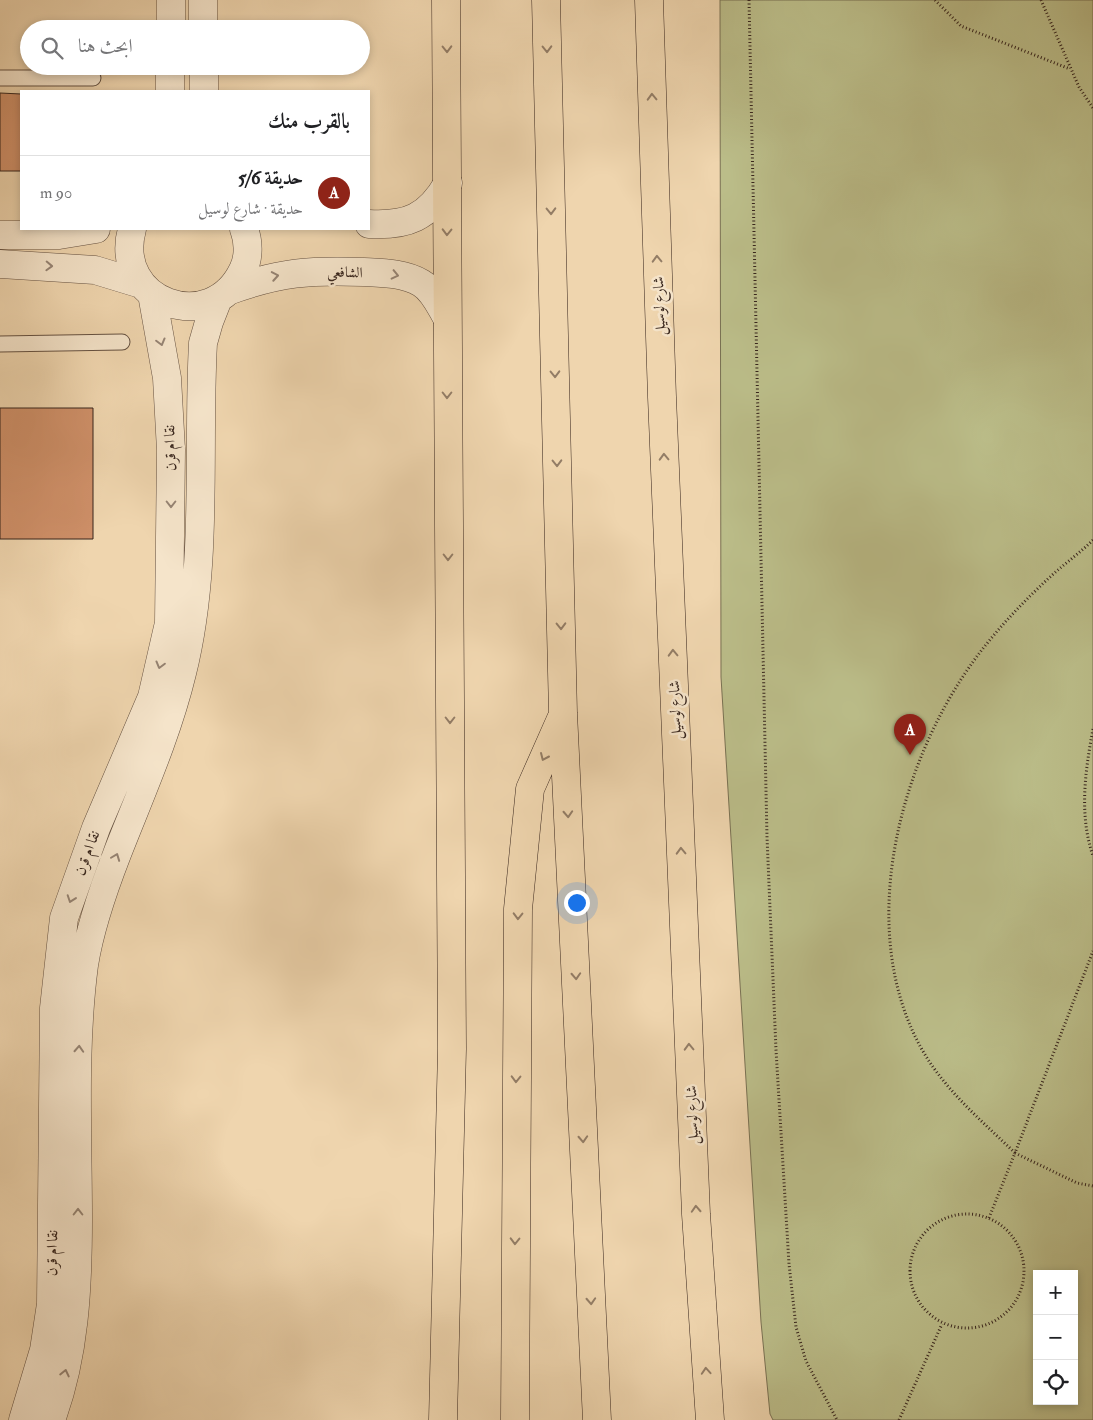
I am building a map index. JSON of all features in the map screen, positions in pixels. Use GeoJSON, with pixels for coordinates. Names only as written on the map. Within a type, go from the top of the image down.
{"type":"FeatureCollection","features":[{"type":"Feature","properties":{"kind":"highway"},"geometry":{"type":"LineString","coordinates":[[443,1420],[452,1049],[446,316],[448,184],[446,0]]}},
{"type":"Feature","properties":{"kind":"highway"},"geometry":{"type":"LineString","coordinates":[[546,0],[564,713],[597,1420]]}},
{"type":"Feature","properties":{"kind":"highway","name":"شارع لوسيل"},"geometry":{"type":"LineString","coordinates":[[649,0],[662,417],[695,1194],[710,1420]]}},
{"type":"Feature","properties":{"kind":"highway"},"geometry":{"type":"LineString","coordinates":[[500,1420],[514,1407],[518,909],[530,789],[564,713]]}},
{"type":"Feature","properties":{"kind":"street"},"geometry":{"type":"LineString","coordinates":[[171,0],[171,20]]}},
{"type":"Feature","properties":{"kind":"street"},"geometry":{"type":"LineString","coordinates":[[203,0],[203,20]]}},
{"type":"Feature","properties":{"kind":"street"},"geometry":{"type":"LineString","coordinates":[[170,75],[170,90]]}},
{"type":"Feature","properties":{"kind":"street"},"geometry":{"type":"LineString","coordinates":[[204,75],[204,90]]}},
{"type":"Feature","properties":{"kind":"street"},"geometry":{"type":"LineString","coordinates":[[370,224],[389,225],[422,215],[442,195],[448,184]]}},
{"type":"Feature","properties":{"kind":"street"},"geometry":{"type":"LineString","coordinates":[[0,235],[60,235],[90,230]]}},
{"type":"Feature","properties":{"kind":"street","name":"نقا ام قرن"},"geometry":{"type":"LineString","coordinates":[[23,1420],[44,1350],[50,1304],[54,1008],[64,918],[96,828],[152,696],[169,623],[171,450],[167,378],[146,289],[133,271],[129,256],[129,240],[132,230]]}},
{"type":"Feature","properties":{"kind":"street","name":"نقا ام قرن"},"geometry":{"type":"LineString","coordinates":[[51,1420],[64,1376],[73,1334],[78,1286],[79,1054],[84,964],[100,900],[164,732],[191,638],[200,552],[203,343],[208,322],[223,295],[239,279],[246,265],[248,249],[244,230]]}},
{"type":"Feature","properties":{"kind":"street"},"geometry":{"type":"LineString","coordinates":[[0,264],[95,270],[146,289]]}},
{"type":"Feature","properties":{"kind":"street","name":"الشافعي"},"geometry":{"type":"LineString","coordinates":[[146,289],[167,303],[184,307],[202,305],[266,278],[303,271],[392,273],[420,282],[433,295],[446,316]]}},
{"type":"Feature","properties":{"kind":"lane"},"geometry":{"type":"LineString","coordinates":[[0,78],[93,78]]}},
{"type":"Feature","properties":{"kind":"lane"},"geometry":{"type":"LineString","coordinates":[[0,344],[122,342]]}},
{"type":"Feature","properties":{"kind":"path"},"geometry":{"type":"LineString","coordinates":[[749,0],[767,837],[776,1050],[787,1235],[796,1327],[806,1361],[837,1420]]}},
{"type":"Feature","properties":{"kind":"path"},"geometry":{"type":"LineString","coordinates":[[935,0],[961,26],[1070,68]]}},
{"type":"Feature","properties":{"kind":"path"},"geometry":{"type":"LineString","coordinates":[[1041,0],[1079,87],[1093,108]]}},
{"type":"Feature","properties":{"kind":"path"},"geometry":{"type":"LineString","coordinates":[[1093,540],[1050,577],[1014,613],[978,654],[950,698],[925,746],[900,820],[892,869],[888,926],[894,971],[907,1014],[924,1053],[957,1098],[1015,1153],[1077,1184],[1093,1186]]}},
{"type":"Feature","properties":{"kind":"path"},"geometry":{"type":"LineString","coordinates":[[1093,729],[1085,768],[1084,804],[1087,838],[1093,856]]}},
{"type":"Feature","properties":{"kind":"path"},"geometry":{"type":"LineString","coordinates":[[989,1218],[1093,951]]}},
{"type":"Feature","properties":{"kind":"path"},"geometry":{"type":"LineString","coordinates":[[970,1214],[989,1218],[1004,1228],[1016,1242],[1023,1259],[1024,1277],[1020,1294],[1010,1310],[995,1321],[969,1328],[942,1324],[926,1312],[915,1296],[909,1277],[910,1257],[918,1240],[932,1225],[950,1216],[970,1214]]}},
{"type":"Feature","properties":{"kind":"path"},"geometry":{"type":"LineString","coordinates":[[899,1420],[942,1324]]}},
{"type":"Feature","properties":{"kind":"green space"},"geometry":{"type":"Polygon","coordinates":[[[720,0],[1093,0],[1093,1420],[773,1420],[770,1414],[761,1322],[721,677],[720,0]]]}},
{"type":"Feature","properties":{"kind":"building"},"geometry":{"type":"Polygon","coordinates":[[[0,93],[20,94],[20,171],[0,171],[0,93]]]}},
{"type":"Feature","properties":{"kind":"building"},"geometry":{"type":"Polygon","coordinates":[[[0,408],[93,408],[93,539],[0,539],[0,408]]]}},
{"type":"Feature","properties":{"kind":"place","name":"حديقة 5/6"},"geometry":{"type":"Point","coordinates":[910,755]}}]}
